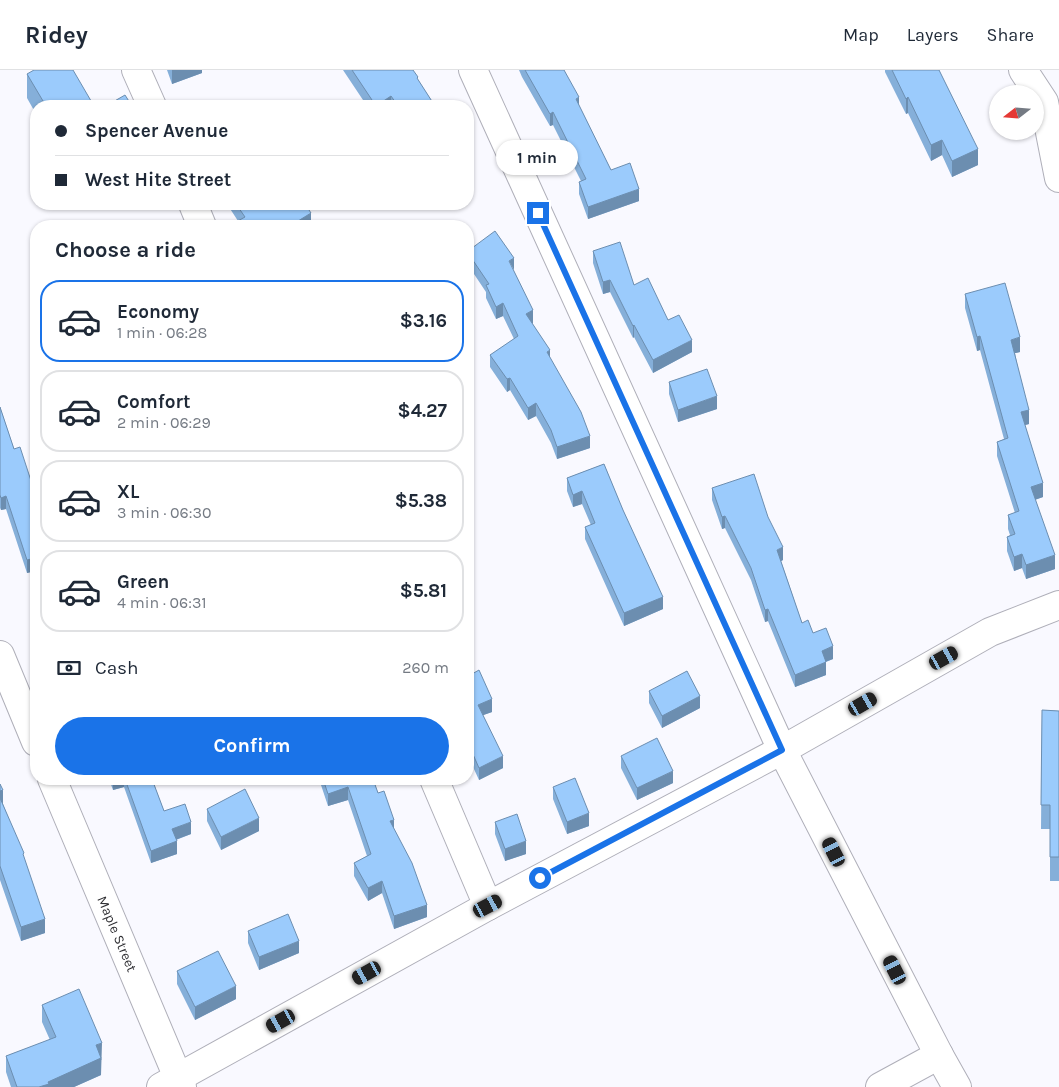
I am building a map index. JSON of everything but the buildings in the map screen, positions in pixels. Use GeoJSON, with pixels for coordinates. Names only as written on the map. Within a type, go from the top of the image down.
{"type":"FeatureCollection","features":[{"type":"Feature","properties":{"kind":"street"},"geometry":{"type":"LineString","coordinates":[[136,70],[149,100]]}},
{"type":"Feature","properties":{"kind":"street"},"geometry":{"type":"LineString","coordinates":[[473,70],[782,750],[957,1087]]}},
{"type":"Feature","properties":{"kind":"street"},"geometry":{"type":"LineString","coordinates":[[1023,70],[1044,102],[1059,178]]}},
{"type":"Feature","properties":{"kind":"street"},"geometry":{"type":"LineString","coordinates":[[173,1084],[488,906],[782,750],[990,632],[1059,605]]}},
{"type":"Feature","properties":{"kind":"street"},"geometry":{"type":"LineString","coordinates":[[0,655],[30,728]]}},
{"type":"Feature","properties":{"kind":"street","name":"Maple Street"},"geometry":{"type":"LineString","coordinates":[[54,785],[173,1084]]}},
{"type":"Feature","properties":{"kind":"street"},"geometry":{"type":"LineString","coordinates":[[437,785],[488,906]]}},
{"type":"Feature","properties":{"kind":"street"},"geometry":{"type":"LineString","coordinates":[[880,1087],[939,1055]]}},
{"type":"Feature","properties":{"kind":"route"},"geometry":{"type":"LineString","coordinates":[[538,213],[782,750],[540,878]]}}]}
